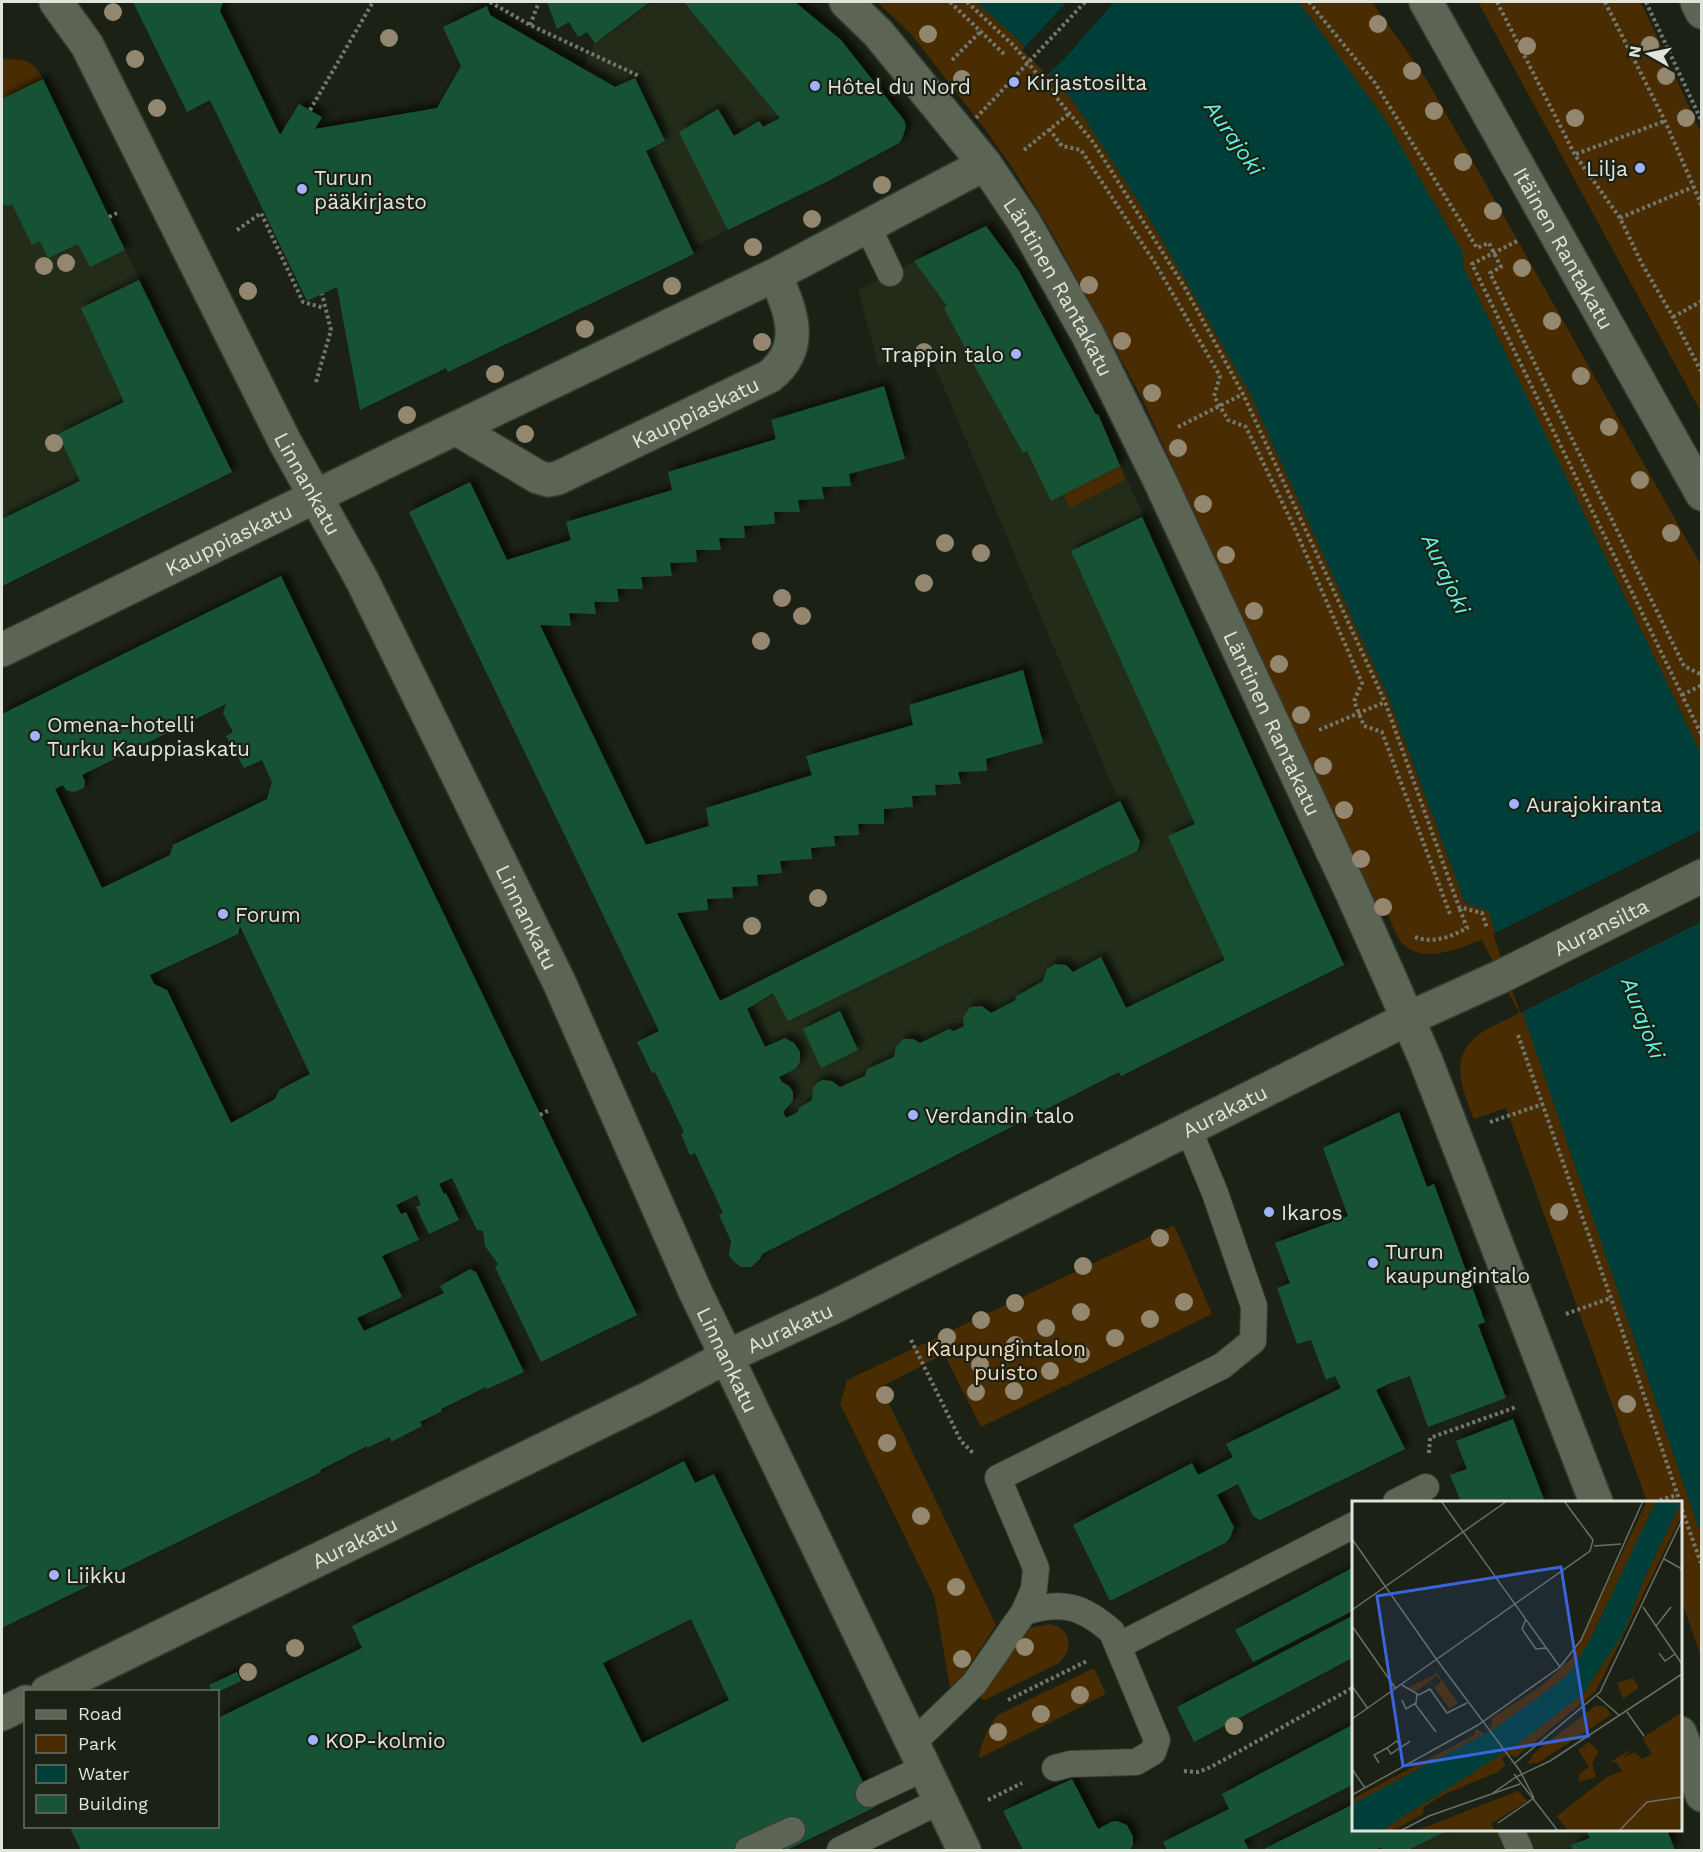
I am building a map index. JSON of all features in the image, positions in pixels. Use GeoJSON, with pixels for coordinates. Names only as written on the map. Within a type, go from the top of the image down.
{"type":"FeatureCollection","features":[{"type":"Feature","properties":{"kind":"street","name":"Linnankatu"},"geometry":{"type":"LineString","coordinates":[[56,2],[87,45],[285,442],[362,580],[559,982],[726,1357],[964,1851]]}},
{"type":"Feature","properties":{"kind":"street","name":"Läntinen Rantakatu"},"geometry":{"type":"LineString","coordinates":[[846,2],[878,33],[985,164],[1024,222],[1088,335],[1352,893],[1426,1061],[1595,1501]]}},
{"type":"Feature","properties":{"kind":"street","name":"Itäinen Rantakatu"},"geometry":{"type":"LineString","coordinates":[[1426,2],[1701,494]]}},
{"type":"Feature","properties":{"kind":"street"},"geometry":{"type":"LineString","coordinates":[[1697,2],[1701,12]]}},
{"type":"Feature","properties":{"kind":"street","name":"Kauppiaskatu"},"geometry":{"type":"LineString","coordinates":[[2,650],[775,275],[985,164]]}},
{"type":"Feature","properties":{"kind":"street","name":"Kauppiaskatu"},"geometry":{"type":"LineString","coordinates":[[457,429],[538,477],[548,480],[568,473],[760,381],[770,376],[785,362],[793,331],[793,319],[789,305],[775,275]]}},
{"type":"Feature","properties":{"kind":"street","name":"Auransilta"},"geometry":{"type":"LineString","coordinates":[[1500,977],[1701,876]]}},
{"type":"Feature","properties":{"kind":"street","name":"Aurakatu"},"geometry":{"type":"LineString","coordinates":[[51,1690],[649,1398],[726,1357],[834,1307],[1407,1019],[1500,977]]}},
{"type":"Feature","properties":{"kind":"street"},"geometry":{"type":"LineString","coordinates":[[2,1714],[24,1703]]}},
{"type":"Feature","properties":{"kind":"street"},"geometry":{"type":"LineString","coordinates":[[1682,1739],[1701,1795]]}},
{"type":"Feature","properties":{"kind":"lane"},"geometry":{"type":"LineString","coordinates":[[868,227],[890,273]]}},
{"type":"Feature","properties":{"kind":"lane"},"geometry":{"type":"LineString","coordinates":[[869,1794],[918,1756],[974,1684],[1024,1612],[1034,1589],[1036,1568],[998,1478],[1222,1366],[1253,1341],[1254,1306],[1215,1193],[1189,1130]]}},
{"type":"Feature","properties":{"kind":"lane"},"geometry":{"type":"LineString","coordinates":[[1400,1501],[1426,1487]]}},
{"type":"Feature","properties":{"kind":"lane"},"geometry":{"type":"LineString","coordinates":[[1118,1646],[1352,1526]]}},
{"type":"Feature","properties":{"kind":"lane"},"geometry":{"type":"LineString","coordinates":[[1024,1612],[1045,1605],[1075,1608],[1112,1632],[1157,1740],[1153,1752],[1136,1762],[1070,1764],[1055,1768]]}},
{"type":"Feature","properties":{"kind":"lane"},"geometry":{"type":"LineString","coordinates":[[840,1851],[940,1801]]}},
{"type":"Feature","properties":{"kind":"lane"},"geometry":{"type":"LineString","coordinates":[[748,1851],[792,1830]]}},
{"type":"Feature","properties":{"kind":"path"},"geometry":{"type":"LineString","coordinates":[[310,110],[373,2]]}},
{"type":"Feature","properties":{"kind":"path"},"geometry":{"type":"LineString","coordinates":[[490,2],[530,25],[639,76]]}},
{"type":"Feature","properties":{"kind":"path"},"geometry":{"type":"LineString","coordinates":[[530,25],[539,2]]}},
{"type":"Feature","properties":{"kind":"path"},"geometry":{"type":"LineString","coordinates":[[950,2],[982,30],[1005,55]]}},
{"type":"Feature","properties":{"kind":"path"},"geometry":{"type":"LineString","coordinates":[[967,2],[1014,46],[1093,142],[1185,288],[1243,394],[1385,702],[1467,928],[1429,941],[1414,936]]}},
{"type":"Feature","properties":{"kind":"path"},"geometry":{"type":"LineString","coordinates":[[976,118],[1084,2]]}},
{"type":"Feature","properties":{"kind":"path"},"geometry":{"type":"LineString","coordinates":[[1309,2],[1375,83],[1477,248],[1489,243],[1501,267],[1490,273],[1684,666],[1701,675]]}},
{"type":"Feature","properties":{"kind":"path"},"geometry":{"type":"LineString","coordinates":[[1497,2],[1575,154],[1620,218],[1642,264],[1673,317],[1701,373]]}},
{"type":"Feature","properties":{"kind":"path"},"geometry":{"type":"LineString","coordinates":[[1605,2],[1665,121],[1701,206]]}},
{"type":"Feature","properties":{"kind":"path"},"geometry":{"type":"LineString","coordinates":[[1646,2],[1701,122]]}},
{"type":"Feature","properties":{"kind":"path"},"geometry":{"type":"LineString","coordinates":[[947,65],[982,30]]}},
{"type":"Feature","properties":{"kind":"path"},"geometry":{"type":"LineString","coordinates":[[1022,151],[1070,113]]}},
{"type":"Feature","properties":{"kind":"path"},"geometry":{"type":"LineString","coordinates":[[1575,154],[1665,121]]}},
{"type":"Feature","properties":{"kind":"path"},"geometry":{"type":"LineString","coordinates":[[1049,129],[1062,146],[1081,150],[1155,262],[1220,376],[1214,396],[1228,420],[1246,427],[1295,529],[1362,683],[1354,701],[1364,726],[1382,732],[1450,914]]}},
{"type":"Feature","properties":{"kind":"path"},"geometry":{"type":"LineString","coordinates":[[1620,218],[1693,187]]}},
{"type":"Feature","properties":{"kind":"path"},"geometry":{"type":"LineString","coordinates":[[109,217],[119,212]]}},
{"type":"Feature","properties":{"kind":"path"},"geometry":{"type":"LineString","coordinates":[[237,230],[261,213],[303,302],[324,308]]}},
{"type":"Feature","properties":{"kind":"path"},"geometry":{"type":"LineString","coordinates":[[1523,237],[1472,264],[1701,736]]}},
{"type":"Feature","properties":{"kind":"path"},"geometry":{"type":"LineString","coordinates":[[316,382],[331,330],[322,294]]}},
{"type":"Feature","properties":{"kind":"path"},"geometry":{"type":"LineString","coordinates":[[1673,317],[1701,301]]}},
{"type":"Feature","properties":{"kind":"path"},"geometry":{"type":"LineString","coordinates":[[1180,426],[1243,394]]}},
{"type":"Feature","properties":{"kind":"path"},"geometry":{"type":"LineString","coordinates":[[1682,695],[1701,685]]}},
{"type":"Feature","properties":{"kind":"path"},"geometry":{"type":"LineString","coordinates":[[1318,730],[1385,702]]}},
{"type":"Feature","properties":{"kind":"path"},"geometry":{"type":"LineString","coordinates":[[1459,907],[1482,913],[1487,928]]}},
{"type":"Feature","properties":{"kind":"path"},"geometry":{"type":"LineString","coordinates":[[1518,1035],[1611,1298],[1679,1501]]}},
{"type":"Feature","properties":{"kind":"path"},"geometry":{"type":"LineString","coordinates":[[1509,1116],[1543,1104]]}},
{"type":"Feature","properties":{"kind":"path"},"geometry":{"type":"LineString","coordinates":[[540,1114],[549,1110]]}},
{"type":"Feature","properties":{"kind":"path"},"geometry":{"type":"LineString","coordinates":[[1577,1310],[1611,1298]]}},
{"type":"Feature","properties":{"kind":"path"},"geometry":{"type":"LineString","coordinates":[[911,1340],[961,1441],[998,1478]]}},
{"type":"Feature","properties":{"kind":"path"},"geometry":{"type":"LineString","coordinates":[[1426,1487],[1430,1438],[1555,1393]]}},
{"type":"Feature","properties":{"kind":"path"},"geometry":{"type":"LineString","coordinates":[[1660,1501],[1677,1495]]}},
{"type":"Feature","properties":{"kind":"path"},"geometry":{"type":"LineString","coordinates":[[1682,1509],[1701,1566]]}},
{"type":"Feature","properties":{"kind":"path"},"geometry":{"type":"LineString","coordinates":[[1004,1702],[1118,1646]]}},
{"type":"Feature","properties":{"kind":"path"},"geometry":{"type":"LineString","coordinates":[[1153,1752],[1181,1771],[1198,1772],[1211,1767],[1352,1688]]}},
{"type":"Feature","properties":{"kind":"shaded area"},"geometry":{"type":"Polygon","coordinates":[[[547,2],[795,2],[841,40],[904,120],[906,126],[903,136],[899,143],[830,180],[691,248],[646,151],[665,141],[635,78],[615,87],[582,69],[595,43],[587,32],[578,37],[569,22],[557,29],[547,2]]]}},
{"type":"Feature","properties":{"kind":"shaded area"},"geometry":{"type":"Polygon","coordinates":[[[43,79],[232,472],[2,586],[2,99],[43,79]]]}},
{"type":"Feature","properties":{"kind":"shaded area"},"geometry":{"type":"Polygon","coordinates":[[[986,226],[1019,271],[1098,414],[1344,965],[1121,1076],[1118,1072],[762,1254],[751,1267],[741,1267],[729,1255],[731,1241],[723,1213],[695,1153],[690,1155],[681,1134],[684,1132],[655,1072],[652,1073],[637,1042],[1119,801],[925,343],[879,367],[858,290],[986,226]]]}},
{"type":"Feature","properties":{"kind":"shaded area"},"geometry":{"type":"Polygon","coordinates":[[[1352,1805],[1352,1831],[1667,1831],[1675,1850],[1262,1850],[1352,1805]]]}},
{"type":"Feature","properties":{"kind":"green space","name":"Aurajokiranta"},"geometry":{"type":"Polygon","coordinates":[[[877,2],[1372,2],[1427,80],[1701,565],[1701,1657],[1682,1601],[1682,1501],[1647,1501],[1506,1108],[1474,1119],[1462,1086],[1460,1065],[1468,1045],[1482,1032],[1519,1013],[1482,940],[1440,953],[1419,953],[1401,942],[1387,912],[1376,914],[1142,398],[1055,238],[1014,170],[911,34],[877,2]]]}},
{"type":"Feature","properties":{"kind":"green space"},"geometry":{"type":"Polygon","coordinates":[[[1478,2],[1641,2],[1701,133],[1701,412],[1478,2]]]}},
{"type":"Feature","properties":{"kind":"green space"},"geometry":{"type":"Polygon","coordinates":[[[2,59],[27,62],[35,67],[43,79],[2,99],[2,59]]]}},
{"type":"Feature","properties":{"kind":"green space"},"geometry":{"type":"Polygon","coordinates":[[[1120,466],[1125,480],[1070,508],[1063,494],[1120,466]]]}},
{"type":"Feature","properties":{"kind":"green space","name":"Kaupungintalon puisto"},"geometry":{"type":"Polygon","coordinates":[[[1174,1225],[1212,1314],[981,1427],[944,1354],[881,1387],[996,1625],[957,1684],[950,1687],[934,1596],[840,1404],[847,1380],[1174,1225]]]}},
{"type":"Feature","properties":{"kind":"green space"},"geometry":{"type":"Polygon","coordinates":[[[1050,1624],[1063,1630],[1066,1635],[1069,1646],[1064,1658],[1059,1663],[985,1700],[981,1699],[981,1694],[1019,1636],[1029,1628],[1050,1624]]]}},
{"type":"Feature","properties":{"kind":"green space"},"geometry":{"type":"Polygon","coordinates":[[[1094,1668],[1106,1694],[980,1758],[980,1750],[986,1734],[998,1715],[1094,1668]]]}},
{"type":"Feature","properties":{"kind":"water","name":"Aurajokiranta"},"geometry":{"type":"Polygon","coordinates":[[[976,2],[1299,2],[1385,119],[1463,252],[1464,268],[1702,756],[1701,1535],[1488,911],[1465,903],[1389,699],[1249,392],[1157,231],[1079,110],[1059,84],[1016,38],[976,2]]]}},
{"type":"Feature","properties":{"kind":"pier"},"geometry":{"type":"Polygon","coordinates":[[[1067,2],[1114,2],[1047,75],[1022,50],[1067,2]]]}},
{"type":"Feature","properties":{"kind":"pier"},"geometry":{"type":"Polygon","coordinates":[[[1701,830],[1701,922],[1520,1013],[1493,934],[1701,830]]]}},
{"type":"Feature","properties":{"kind":"building"},"geometry":{"type":"Polygon","coordinates":[[[133,2],[223,2],[220,11],[280,135],[299,104],[322,117],[315,129],[437,108],[461,66],[443,27],[487,6],[490,15],[615,87],[635,78],[665,141],[646,151],[694,254],[448,372],[446,368],[360,410],[337,287],[307,301],[210,100],[187,112],[133,2]]]}},
{"type":"Feature","properties":{"kind":"building"},"geometry":{"type":"Polygon","coordinates":[[[547,2],[650,2],[595,43],[587,32],[578,37],[569,22],[557,29],[547,2]]]}},
{"type":"Feature","properties":{"kind":"building"},"geometry":{"type":"Polygon","coordinates":[[[684,2],[795,2],[841,40],[904,120],[906,126],[902,139],[899,143],[830,180],[728,230],[679,132],[718,109],[734,136],[759,121],[763,127],[780,118],[684,2]]]}},
{"type":"Feature","properties":{"kind":"building"},"geometry":{"type":"Polygon","coordinates":[[[43,79],[125,250],[90,267],[78,244],[48,258],[40,241],[32,245],[12,204],[8,206],[2,204],[2,99],[43,79]]]}},
{"type":"Feature","properties":{"kind":"building","name":"Trappin talo"},"geometry":{"type":"Polygon","coordinates":[[[986,226],[1019,271],[1096,415],[1098,414],[1120,466],[1051,501],[1027,451],[1023,453],[974,365],[944,308],[947,306],[914,261],[986,226]]]}},
{"type":"Feature","properties":{"kind":"building"},"geometry":{"type":"Polygon","coordinates":[[[139,280],[232,472],[2,586],[2,519],[80,481],[58,434],[124,402],[81,308],[139,280]]]}},
{"type":"Feature","properties":{"kind":"building"},"geometry":{"type":"Polygon","coordinates":[[[884,386],[905,459],[849,474],[851,486],[822,487],[824,499],[798,500],[800,512],[774,512],[775,524],[744,526],[745,538],[719,538],[721,550],[696,550],[697,562],[670,563],[672,576],[641,577],[643,589],[617,589],[619,602],[594,602],[596,614],[569,613],[571,626],[540,625],[646,845],[709,826],[706,808],[812,775],[806,756],[913,725],[909,705],[1023,670],[1043,743],[986,759],[987,771],[958,772],[961,784],[935,785],[936,795],[912,796],[913,807],[884,809],[884,824],[858,824],[859,835],[834,836],[835,846],[811,848],[812,859],[780,861],[782,873],[757,875],[758,886],[732,887],[733,898],[707,899],[708,910],[677,913],[720,1001],[1120,801],[1140,842],[1137,851],[788,1021],[773,993],[747,1009],[765,1047],[785,1038],[794,1043],[800,1052],[800,1062],[795,1069],[779,1077],[793,1092],[793,1101],[783,1112],[786,1118],[798,1112],[799,1108],[812,1100],[813,1088],[818,1082],[832,1081],[840,1087],[865,1076],[867,1069],[894,1057],[896,1047],[903,1039],[913,1039],[920,1043],[949,1029],[954,1031],[964,1026],[963,1018],[970,1007],[982,1006],[991,1013],[1016,1000],[1015,997],[1043,981],[1047,969],[1055,964],[1066,965],[1073,972],[1101,957],[1126,1008],[1225,960],[1168,836],[1195,824],[1071,551],[1142,517],[1344,965],[1121,1076],[1119,1072],[762,1254],[751,1267],[741,1267],[729,1255],[731,1241],[719,1215],[723,1213],[695,1153],[690,1155],[681,1134],[684,1132],[655,1072],[652,1073],[637,1042],[659,1031],[409,512],[470,482],[507,560],[571,540],[566,522],[672,490],[668,472],[776,439],[771,420],[884,386]]]}},
{"type":"Feature","properties":{"kind":"building","name":"Forum"},"geometry":{"type":"Polygon","coordinates":[[[281,576],[637,1315],[541,1362],[495,1267],[498,1264],[485,1246],[483,1231],[477,1230],[452,1178],[439,1184],[459,1220],[429,1234],[416,1207],[421,1205],[417,1195],[396,1205],[401,1214],[406,1212],[419,1240],[382,1256],[402,1297],[357,1318],[364,1331],[444,1293],[440,1286],[470,1269],[476,1272],[524,1372],[441,1409],[442,1411],[420,1422],[422,1426],[391,1442],[390,1437],[367,1448],[367,1446],[320,1470],[321,1472],[2,1628],[2,714],[281,576]],[[226,704],[82,775],[85,781],[84,788],[74,792],[66,790],[63,785],[55,789],[102,888],[170,855],[173,845],[267,799],[272,782],[262,760],[244,768],[226,736],[233,732],[223,713],[226,704]],[[240,926],[238,934],[150,975],[154,984],[167,990],[231,1123],[275,1099],[279,1090],[310,1074],[240,926]]]}},
{"type":"Feature","properties":{"kind":"building"},"geometry":{"type":"Polygon","coordinates":[[[840,1011],[858,1050],[821,1068],[803,1029],[840,1011]]]}},
{"type":"Feature","properties":{"kind":"building","name":"Turun kaupungintalo"},"geometry":{"type":"Polygon","coordinates":[[[1399,1112],[1427,1187],[1434,1184],[1485,1322],[1478,1325],[1506,1398],[1428,1427],[1410,1376],[1376,1390],[1405,1449],[1260,1520],[1253,1516],[1238,1484],[1217,1495],[1234,1527],[1230,1538],[1225,1543],[1110,1601],[1073,1525],[1192,1463],[1198,1475],[1233,1457],[1226,1444],[1341,1388],[1335,1376],[1326,1380],[1311,1340],[1297,1344],[1277,1288],[1290,1283],[1275,1243],[1348,1216],[1323,1148],[1399,1112]]]}},
{"type":"Feature","properties":{"kind":"building"},"geometry":{"type":"Polygon","coordinates":[[[1513,1419],[1545,1501],[1461,1501],[1450,1475],[1467,1469],[1456,1441],[1513,1419]]]}},
{"type":"Feature","properties":{"kind":"building"},"geometry":{"type":"Polygon","coordinates":[[[684,1461],[695,1483],[714,1474],[875,1807],[787,1850],[81,1850],[70,1828],[219,1828],[219,1718],[362,1648],[352,1626],[684,1461]],[[691,1619],[603,1663],[642,1743],[729,1700],[691,1619]]]}},
{"type":"Feature","properties":{"kind":"building"},"geometry":{"type":"Polygon","coordinates":[[[1352,1568],[1352,1611],[1253,1662],[1235,1630],[1352,1568]]]}},
{"type":"Feature","properties":{"kind":"building"},"geometry":{"type":"Polygon","coordinates":[[[1352,1616],[1352,1658],[1194,1742],[1177,1707],[1352,1616]]]}},
{"type":"Feature","properties":{"kind":"building"},"geometry":{"type":"Polygon","coordinates":[[[237,1672],[241,1681],[219,1692],[211,1690],[209,1685],[237,1672]]]}},
{"type":"Feature","properties":{"kind":"building"},"geometry":{"type":"Polygon","coordinates":[[[1352,1725],[1352,1785],[1244,1840],[1249,1850],[1167,1850],[1163,1842],[1229,1809],[1222,1794],[1352,1725]]]}},
{"type":"Feature","properties":{"kind":"building"},"geometry":{"type":"Polygon","coordinates":[[[1072,1779],[1098,1829],[1117,1821],[1127,1825],[1133,1837],[1130,1850],[1023,1850],[1003,1811],[1072,1779]]]}},
{"type":"Feature","properties":{"kind":"building"},"geometry":{"type":"Polygon","coordinates":[[[1352,1805],[1352,1831],[1447,1831],[1408,1850],[1383,1850],[1381,1847],[1374,1850],[1262,1850],[1352,1805]]]}},
{"type":"Feature","properties":{"kind":"building"},"geometry":{"type":"Polygon","coordinates":[[[1586,1831],[1667,1831],[1675,1850],[1573,1850],[1571,1845],[1590,1838],[1586,1831]]]}},
{"type":"Feature","properties":{"kind":"place","name":"Kirjastosilta"},"geometry":{"type":"Point","coordinates":[1014,82]}},
{"type":"Feature","properties":{"kind":"place","name":"Hôtel du Nord"},"geometry":{"type":"Point","coordinates":[815,86]}},
{"type":"Feature","properties":{"kind":"place","name":"Lilja"},"geometry":{"type":"Point","coordinates":[1640,168]}},
{"type":"Feature","properties":{"kind":"place","name":"Turun pääkirjasto"},"geometry":{"type":"Point","coordinates":[302,189]}},
{"type":"Feature","properties":{"kind":"place","name":"Trappin talo"},"geometry":{"type":"Point","coordinates":[1016,354]}},
{"type":"Feature","properties":{"kind":"place","name":"Omena-hotelli Turku Kauppiaskatu"},"geometry":{"type":"Point","coordinates":[35,736]}},
{"type":"Feature","properties":{"kind":"place","name":"Aurajokiranta"},"geometry":{"type":"Point","coordinates":[1514,804]}},
{"type":"Feature","properties":{"kind":"place","name":"Forum"},"geometry":{"type":"Point","coordinates":[223,914]}},
{"type":"Feature","properties":{"kind":"place","name":"Verdandin talo"},"geometry":{"type":"Point","coordinates":[913,1115]}},
{"type":"Feature","properties":{"kind":"place","name":"Ikaros"},"geometry":{"type":"Point","coordinates":[1269,1212]}},
{"type":"Feature","properties":{"kind":"place","name":"Turun kaupungintalo"},"geometry":{"type":"Point","coordinates":[1373,1263]}},
{"type":"Feature","properties":{"kind":"place","name":"Liikku"},"geometry":{"type":"Point","coordinates":[54,1575]}},
{"type":"Feature","properties":{"kind":"place","name":"KOP-kolmio"},"geometry":{"type":"Point","coordinates":[313,1740]}},
{"type":"Feature","properties":{"kind":"water label","name":"Aurajoki"},"geometry":{"type":"Point","coordinates":[1234,138]}},
{"type":"Feature","properties":{"kind":"water label","name":"Aurajoki"},"geometry":{"type":"Point","coordinates":[1446,574]}},
{"type":"Feature","properties":{"kind":"water label","name":"Aurajoki"},"geometry":{"type":"Point","coordinates":[1643,1018]}}]}
